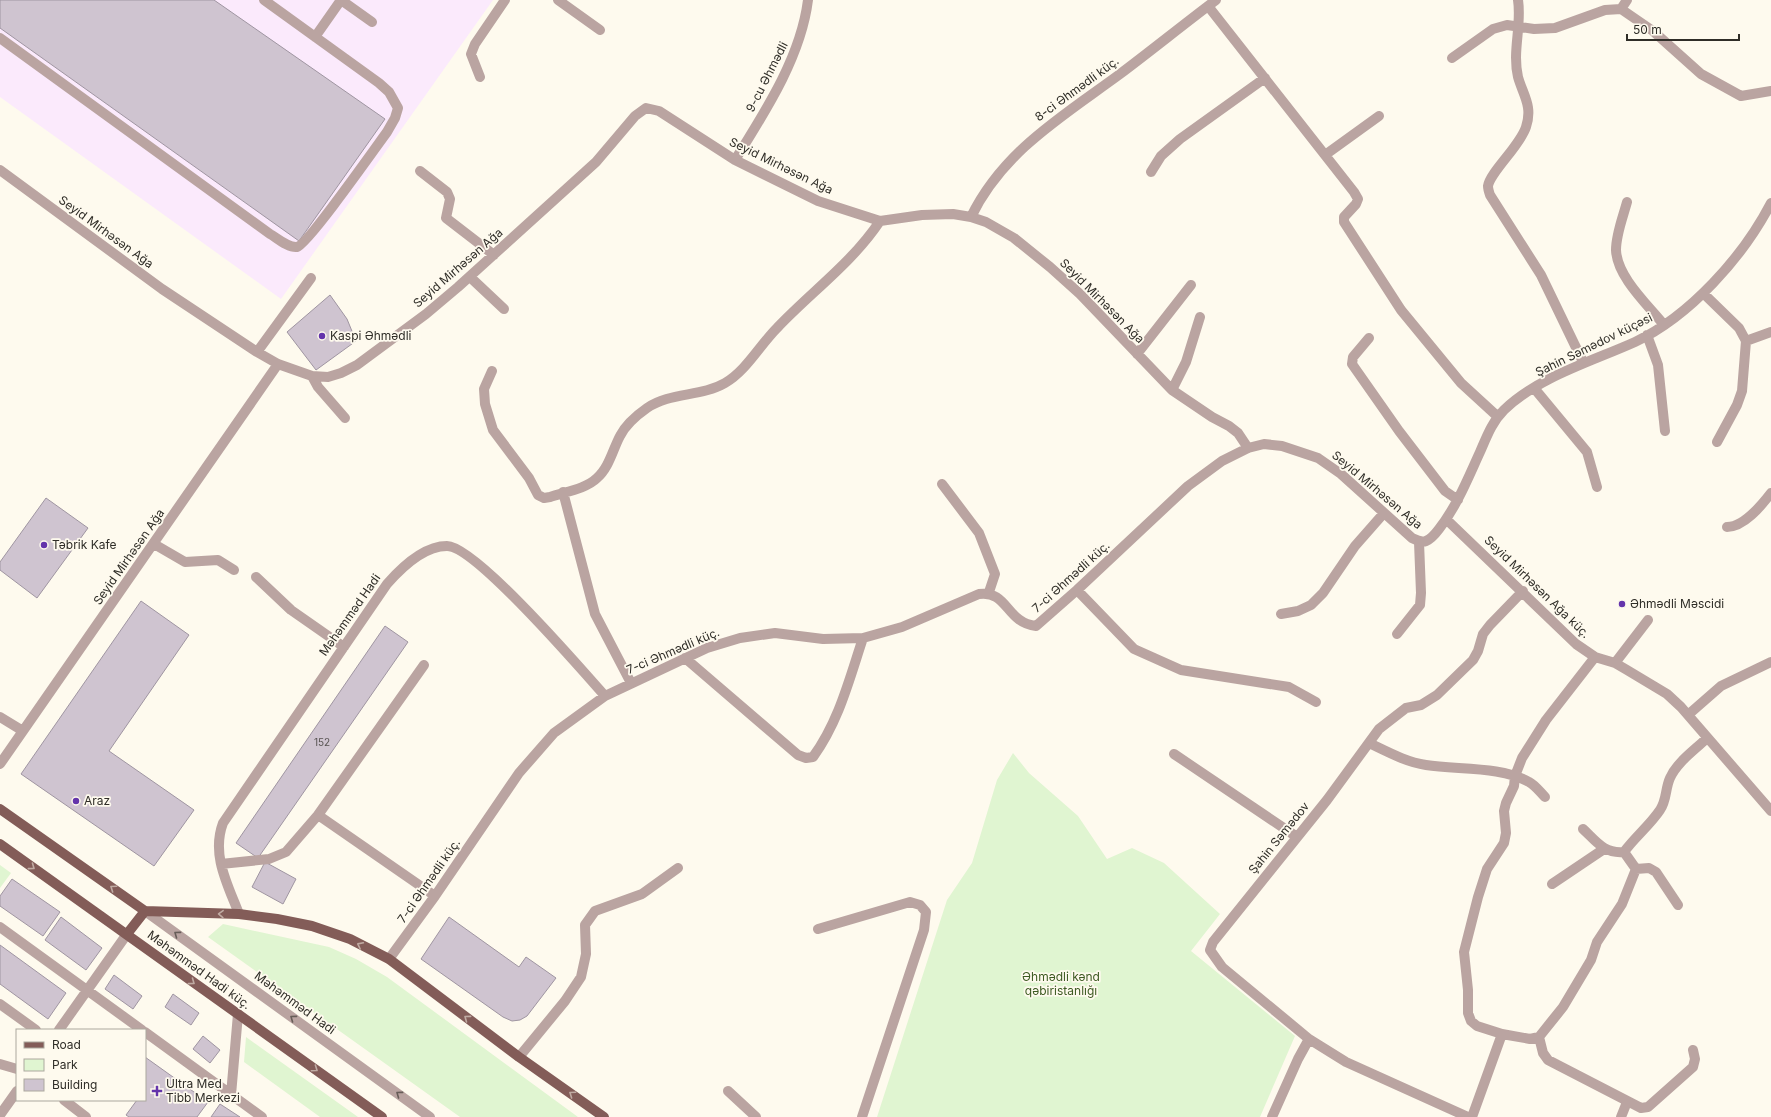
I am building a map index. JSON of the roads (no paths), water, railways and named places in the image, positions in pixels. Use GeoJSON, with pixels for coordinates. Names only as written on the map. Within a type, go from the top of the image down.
{"type":"FeatureCollection","features":[{"type":"Feature","properties":{"kind":"main road"},"geometry":{"type":"LineString","coordinates":[[0,809],[144,911],[239,914],[277,919],[312,926],[350,939],[389,959],[520,1057],[604,1117]]}},
{"type":"Feature","properties":{"kind":"main road","name":"Məhəmməd Hadi küç."},"geometry":{"type":"LineString","coordinates":[[0,844],[238,1014],[375,1115]]}},
{"type":"Feature","properties":{"kind":"main road"},"geometry":{"type":"LineString","coordinates":[[127,934],[144,911]]}},
{"type":"Feature","properties":{"kind":"street"},"geometry":{"type":"LineString","coordinates":[[0,38],[270,234],[296,247],[302,245],[321,222],[387,132],[395,118],[398,108],[389,92],[264,0]]}},
{"type":"Feature","properties":{"kind":"street"},"geometry":{"type":"LineString","coordinates":[[315,37],[341,0],[372,22]]}},
{"type":"Feature","properties":{"kind":"street"},"geometry":{"type":"LineString","coordinates":[[480,77],[471,54],[475,44],[505,0]]}},
{"type":"Feature","properties":{"kind":"street"},"geometry":{"type":"LineString","coordinates":[[558,0],[600,30]]}},
{"type":"Feature","properties":{"kind":"street","name":"9-cu Əhmədli"},"geometry":{"type":"LineString","coordinates":[[735,160],[764,114],[798,43],[806,17],[808,0]]}},
{"type":"Feature","properties":{"kind":"street"},"geometry":{"type":"LineString","coordinates":[[1518,0],[1516,51],[1518,76],[1528,103],[1526,126],[1517,145],[1491,180],[1488,187],[1490,195],[1540,276],[1583,362]]}},
{"type":"Feature","properties":{"kind":"street"},"geometry":{"type":"LineString","coordinates":[[1212,3],[1265,78],[1358,199],[1356,204],[1344,217],[1344,222],[1401,310],[1461,383],[1497,416]]}},
{"type":"Feature","properties":{"kind":"street","name":"8-ci Əhmədli küç."},"geometry":{"type":"LineString","coordinates":[[971,217],[980,198],[1000,170],[1029,141],[1212,3]]}},
{"type":"Feature","properties":{"kind":"street"},"geometry":{"type":"LineString","coordinates":[[1452,58],[1493,29],[1507,26],[1518,26],[1534,29],[1555,28],[1624,4],[1701,74],[1741,96],[1771,91]]}},
{"type":"Feature","properties":{"kind":"street"},"geometry":{"type":"LineString","coordinates":[[1151,172],[1161,156],[1180,139],[1265,78]]}},
{"type":"Feature","properties":{"kind":"street","name":"Seyid Mirhəsən Ağa"},"geometry":{"type":"LineString","coordinates":[[0,170],[150,280],[257,352],[278,364],[312,376],[328,377],[342,373],[357,365],[426,314],[470,277],[596,162],[635,116],[646,108],[659,111],[735,160],[818,201],[880,221],[922,215],[953,214],[971,217],[986,222],[1014,238],[1080,294],[1172,390],[1212,417],[1229,426],[1238,433],[1248,448],[1264,444],[1282,446],[1318,458],[1341,474],[1384,514],[1412,538],[1419,542],[1426,541],[1434,535],[1447,520]]}},
{"type":"Feature","properties":{"kind":"street"},"geometry":{"type":"LineString","coordinates":[[1325,155],[1379,116]]}},
{"type":"Feature","properties":{"kind":"street"},"geometry":{"type":"LineString","coordinates":[[420,171],[447,192],[450,199],[446,218],[494,255]]}},
{"type":"Feature","properties":{"kind":"street"},"geometry":{"type":"LineString","coordinates":[[1627,202],[1618,235],[1616,250],[1618,262],[1625,278],[1664,325]]}},
{"type":"Feature","properties":{"kind":"street","name":"Şahin Səmədov küçəsi"},"geometry":{"type":"LineString","coordinates":[[1447,520],[1458,500],[1497,416],[1511,403],[1534,388],[1583,362],[1647,335],[1664,325],[1703,293],[1724,272],[1768,216],[1771,203]]}},
{"type":"Feature","properties":{"kind":"street"},"geometry":{"type":"LineString","coordinates":[[492,371],[484,389],[485,404],[493,430],[529,478],[538,495],[544,498],[550,497],[590,484],[598,478],[606,468],[620,435],[629,423],[648,408],[661,401],[701,393],[725,383],[745,365],[777,328],[831,278],[868,239],[880,221]]}},
{"type":"Feature","properties":{"kind":"street"},"geometry":{"type":"LineString","coordinates":[[470,277],[504,309]]}},
{"type":"Feature","properties":{"kind":"street"},"geometry":{"type":"LineString","coordinates":[[257,352],[311,278]]}},
{"type":"Feature","properties":{"kind":"street"},"geometry":{"type":"LineString","coordinates":[[1137,354],[1191,285]]}},
{"type":"Feature","properties":{"kind":"street"},"geometry":{"type":"LineString","coordinates":[[1703,293],[1740,328],[1746,341],[1742,391],[1737,405],[1717,442]]}},
{"type":"Feature","properties":{"kind":"street"},"geometry":{"type":"LineString","coordinates":[[1172,390],[1186,362],[1200,317]]}},
{"type":"Feature","properties":{"kind":"street"},"geometry":{"type":"LineString","coordinates":[[1746,341],[1771,332]]}},
{"type":"Feature","properties":{"kind":"street"},"geometry":{"type":"LineString","coordinates":[[1647,335],[1658,365],[1665,432]]}},
{"type":"Feature","properties":{"kind":"street"},"geometry":{"type":"LineString","coordinates":[[1368,338],[1353,357],[1352,364],[1399,431],[1445,491],[1458,500]]}},
{"type":"Feature","properties":{"kind":"street","name":"Seyid Mirhəsən Ağa"},"geometry":{"type":"LineString","coordinates":[[0,764],[278,364]]}},
{"type":"Feature","properties":{"kind":"street"},"geometry":{"type":"LineString","coordinates":[[312,376],[318,387],[345,418]]}},
{"type":"Feature","properties":{"kind":"street"},"geometry":{"type":"LineString","coordinates":[[1534,388],[1587,452],[1597,487]]}},
{"type":"Feature","properties":{"kind":"street","name":"7-ci Əhmədli küç."},"geometry":{"type":"LineString","coordinates":[[389,959],[435,896],[519,773],[554,733],[605,696],[707,648],[740,638],[775,633],[823,639],[863,638],[902,627],[979,594],[989,592],[996,595],[1020,622],[1036,626],[1077,590],[1188,486],[1222,461],[1248,448]]}},
{"type":"Feature","properties":{"kind":"street"},"geometry":{"type":"LineString","coordinates":[[942,484],[979,533],[995,574],[989,592]]}},
{"type":"Feature","properties":{"kind":"street"},"geometry":{"type":"LineString","coordinates":[[563,492],[595,614],[630,683]]}},
{"type":"Feature","properties":{"kind":"street"},"geometry":{"type":"LineString","coordinates":[[1727,527],[1735,527],[1747,518],[1771,493]]}},
{"type":"Feature","properties":{"kind":"street"},"geometry":{"type":"LineString","coordinates":[[1281,614],[1298,611],[1311,605],[1323,593],[1355,546],[1384,514]]}},
{"type":"Feature","properties":{"kind":"street","name":"Seyid Mirhəsən Ağa küç."},"geometry":{"type":"LineString","coordinates":[[1447,520],[1523,591],[1576,644],[1595,657],[1615,663],[1667,694],[1688,714],[1771,811]]}},
{"type":"Feature","properties":{"kind":"street"},"geometry":{"type":"LineString","coordinates":[[1397,634],[1417,612],[1420,605],[1419,542]]}},
{"type":"Feature","properties":{"kind":"street"},"geometry":{"type":"LineString","coordinates":[[154,544],[185,562],[218,560],[234,570]]}},
{"type":"Feature","properties":{"kind":"street","name":"Məhəmməd Hadi"},"geometry":{"type":"LineString","coordinates":[[239,914],[221,864],[218,850],[218,836],[223,823],[387,584],[405,564],[433,549],[448,546],[464,552],[482,566],[553,638],[605,696]]}},
{"type":"Feature","properties":{"kind":"street"},"geometry":{"type":"LineString","coordinates":[[256,577],[291,610],[344,647]]}},
{"type":"Feature","properties":{"kind":"street"},"geometry":{"type":"LineString","coordinates":[[1077,590],[1134,649],[1181,670],[1289,686],[1316,702]]}},
{"type":"Feature","properties":{"kind":"street","name":"Şahin Səmədov"},"geometry":{"type":"LineString","coordinates":[[1309,1039],[1222,967],[1210,950],[1213,942],[1370,743],[1378,729],[1393,716],[1406,708],[1421,705],[1437,694],[1473,660],[1483,634],[1523,591]]}},
{"type":"Feature","properties":{"kind":"street"},"geometry":{"type":"LineString","coordinates":[[1615,663],[1648,620]]}},
{"type":"Feature","properties":{"kind":"street"},"geometry":{"type":"LineString","coordinates":[[686,658],[798,755],[806,758],[813,757],[826,740],[836,716],[863,638]]}},
{"type":"Feature","properties":{"kind":"street"},"geometry":{"type":"LineString","coordinates":[[1595,657],[1546,720],[1522,758],[1515,776],[1514,786],[1504,811],[1506,833],[1504,843],[1487,869],[1464,952],[1468,990],[1468,1013],[1471,1021],[1477,1026],[1502,1034],[1530,1039],[1539,1037],[1563,1007],[1591,960],[1597,942],[1622,904],[1636,869]]}},
{"type":"Feature","properties":{"kind":"street"},"geometry":{"type":"LineString","coordinates":[[1688,714],[1721,686],[1771,662]]}},
{"type":"Feature","properties":{"kind":"street"},"geometry":{"type":"LineString","coordinates":[[221,864],[269,859],[286,852],[318,814],[424,664]]}},
{"type":"Feature","properties":{"kind":"street"},"geometry":{"type":"LineString","coordinates":[[0,717],[23,731]]}},
{"type":"Feature","properties":{"kind":"street"},"geometry":{"type":"LineString","coordinates":[[1624,852],[1632,840],[1659,812],[1664,804],[1669,780],[1675,768],[1707,738]]}},
{"type":"Feature","properties":{"kind":"street"},"geometry":{"type":"LineString","coordinates":[[1370,743],[1408,761],[1420,764],[1515,776],[1530,783],[1545,797]]}},
{"type":"Feature","properties":{"kind":"street"},"geometry":{"type":"LineString","coordinates":[[1174,754],[1297,837]]}},
{"type":"Feature","properties":{"kind":"street"},"geometry":{"type":"LineString","coordinates":[[318,814],[435,896]]}},
{"type":"Feature","properties":{"kind":"street"},"geometry":{"type":"LineString","coordinates":[[1583,829],[1604,849],[1614,853],[1624,852]]}},
{"type":"Feature","properties":{"kind":"street"},"geometry":{"type":"LineString","coordinates":[[1552,884],[1604,849]]}},
{"type":"Feature","properties":{"kind":"street"},"geometry":{"type":"LineString","coordinates":[[1624,852],[1636,869]]}},
{"type":"Feature","properties":{"kind":"street"},"geometry":{"type":"LineString","coordinates":[[520,1057],[581,977],[586,954],[585,925],[595,911],[642,894],[678,868]]}},
{"type":"Feature","properties":{"kind":"street"},"geometry":{"type":"LineString","coordinates":[[1636,869],[1649,868],[1656,872],[1678,905]]}},
{"type":"Feature","properties":{"kind":"street"},"geometry":{"type":"LineString","coordinates":[[818,929],[910,902],[920,906],[926,912],[924,930],[862,1117]]}},
{"type":"Feature","properties":{"kind":"street","name":"Məhəmməd Hadi"},"geometry":{"type":"LineString","coordinates":[[144,911],[430,1117]]}},
{"type":"Feature","properties":{"kind":"street"},"geometry":{"type":"LineString","coordinates":[[0,927],[141,1029]]}},
{"type":"Feature","properties":{"kind":"street"},"geometry":{"type":"LineString","coordinates":[[60,1029],[127,934]]}},
{"type":"Feature","properties":{"kind":"street"},"geometry":{"type":"LineString","coordinates":[[0,1004],[35,1029]]}},
{"type":"Feature","properties":{"kind":"street"},"geometry":{"type":"LineString","coordinates":[[231,1095],[238,1014]]}},
{"type":"Feature","properties":{"kind":"street"},"geometry":{"type":"LineString","coordinates":[[146,1033],[262,1117]]}},
{"type":"Feature","properties":{"kind":"street"},"geometry":{"type":"LineString","coordinates":[[1472,1117],[1502,1034]]}},
{"type":"Feature","properties":{"kind":"street"},"geometry":{"type":"LineString","coordinates":[[1539,1037],[1543,1053],[1548,1060],[1641,1108],[1648,1106],[1694,1067],[1695,1059],[1693,1050]]}},
{"type":"Feature","properties":{"kind":"street"},"geometry":{"type":"LineString","coordinates":[[1272,1117],[1298,1059],[1309,1039],[1346,1062],[1468,1117]]}},
{"type":"Feature","properties":{"kind":"street"},"geometry":{"type":"LineString","coordinates":[[0,1064],[16,1069]]}},
{"type":"Feature","properties":{"kind":"street"},"geometry":{"type":"LineString","coordinates":[[728,1091],[756,1117]]}},
{"type":"Feature","properties":{"kind":"street"},"geometry":{"type":"LineString","coordinates":[[0,1115],[16,1092]]}},
{"type":"Feature","properties":{"kind":"street"},"geometry":{"type":"LineString","coordinates":[[65,1101],[86,1117]]}},
{"type":"Feature","properties":{"kind":"street"},"geometry":{"type":"LineString","coordinates":[[1621,1117],[1627,1102]]}},
{"type":"Feature","properties":{"kind":"place","name":"Kaspi Əhmədli"},"geometry":{"type":"Point","coordinates":[322,336]}},
{"type":"Feature","properties":{"kind":"place","name":"Təbrik Kafe"},"geometry":{"type":"Point","coordinates":[44,545]}},
{"type":"Feature","properties":{"kind":"place","name":"Әhmәdli Mәscidi"},"geometry":{"type":"Point","coordinates":[1622,604]}},
{"type":"Feature","properties":{"kind":"place","name":"Araz"},"geometry":{"type":"Point","coordinates":[76,801]}},
{"type":"Feature","properties":{"kind":"place","name":"Ultra Med Tibb Merkezi"},"geometry":{"type":"Point","coordinates":[157,1091]}},
{"type":"Feature","properties":{"kind":"park label","name":"Əhmədli kənd qəbiristanlığı"},"geometry":{"type":"Point","coordinates":[1061,984]}}]}
